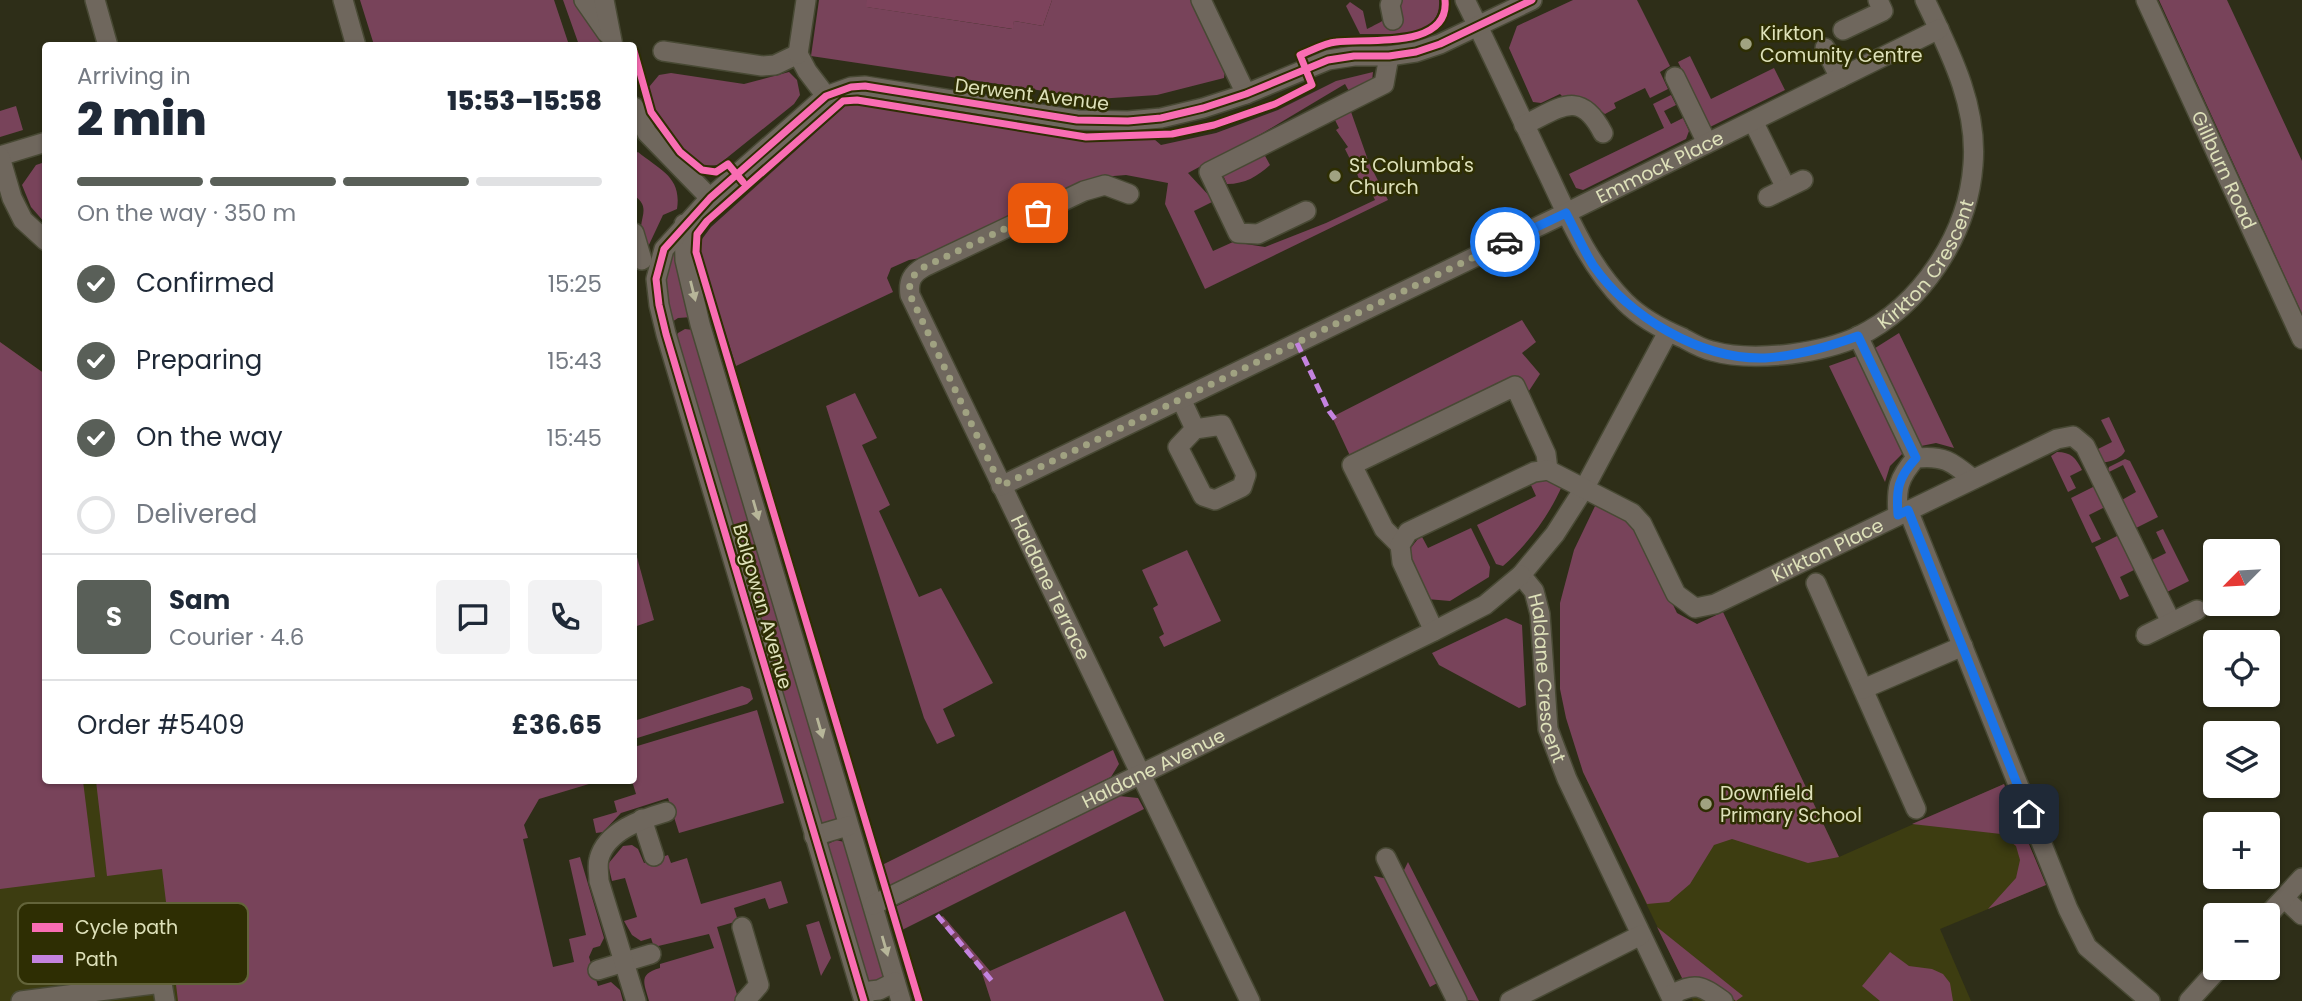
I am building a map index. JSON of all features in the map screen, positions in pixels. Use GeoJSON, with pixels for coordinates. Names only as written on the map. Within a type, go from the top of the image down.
{"type":"FeatureCollection","features":[{"type":"Feature","properties":{"kind":"street"},"geometry":{"type":"LineString","coordinates":[[95,0],[107,42]]}},
{"type":"Feature","properties":{"kind":"street"},"geometry":{"type":"LineString","coordinates":[[343,0],[355,42]]}},
{"type":"Feature","properties":{"kind":"street"},"geometry":{"type":"LineString","coordinates":[[584,0],[611,41]]}},
{"type":"Feature","properties":{"kind":"street"},"geometry":{"type":"LineString","coordinates":[[604,0],[611,41]]}},
{"type":"Feature","properties":{"kind":"street"},"geometry":{"type":"LineString","coordinates":[[806,0],[797,54],[826,96]]}},
{"type":"Feature","properties":{"kind":"street"},"geometry":{"type":"LineString","coordinates":[[1201,0],[1247,94]]}},
{"type":"Feature","properties":{"kind":"street"},"geometry":{"type":"LineString","coordinates":[[1392,0],[1393,20]]}},
{"type":"Feature","properties":{"kind":"street","name":"Kirkton Crescent"},"geometry":{"type":"LineString","coordinates":[[1465,0],[1593,265],[1626,304],[1668,331],[1712,351],[1763,358],[1821,350],[1858,336],[1890,315],[1922,287],[1946,253],[1966,208],[1974,164],[1971,117],[1958,71],[1925,0]]}},
{"type":"Feature","properties":{"kind":"street","name":"Derwent Avenue"},"geometry":{"type":"LineString","coordinates":[[684,224],[826,96],[851,87],[865,86],[1077,120],[1128,121],[1182,113],[1247,94],[1328,60],[1416,52],[1440,44],[1532,0]]}},
{"type":"Feature","properties":{"kind":"street"},"geometry":{"type":"LineString","coordinates":[[1843,30],[1883,10],[1878,0]]}},
{"type":"Feature","properties":{"kind":"street","name":"Gillburn Road"},"geometry":{"type":"LineString","coordinates":[[2146,0],[2302,339]]}},
{"type":"Feature","properties":{"kind":"street","name":"Emmock Place"},"geometry":{"type":"LineString","coordinates":[[1001,486],[1939,29]]}},
{"type":"Feature","properties":{"kind":"street"},"geometry":{"type":"LineString","coordinates":[[1825,48],[1840,78]]}},
{"type":"Feature","properties":{"kind":"street"},"geometry":{"type":"LineString","coordinates":[[663,51],[762,66],[775,65],[797,54]]}},
{"type":"Feature","properties":{"kind":"street"},"geometry":{"type":"LineString","coordinates":[[1306,211],[1258,234],[1238,233],[1209,172],[1384,84],[1389,55]]}},
{"type":"Feature","properties":{"kind":"street"},"geometry":{"type":"LineString","coordinates":[[1675,76],[1707,143]]}},
{"type":"Feature","properties":{"kind":"street"},"geometry":{"type":"LineString","coordinates":[[1524,125],[1565,105],[1580,106],[1594,114],[1603,133]]}},
{"type":"Feature","properties":{"kind":"street"},"geometry":{"type":"LineString","coordinates":[[1753,121],[1786,188]]}},
{"type":"Feature","properties":{"kind":"street"},"geometry":{"type":"LineString","coordinates":[[640,138],[710,198]]}},
{"type":"Feature","properties":{"kind":"street"},"geometry":{"type":"LineString","coordinates":[[42,143],[0,156],[12,198],[23,220],[42,237]]}},
{"type":"Feature","properties":{"kind":"street","name":"Haldane Terrace"},"geometry":{"type":"LineString","coordinates":[[1129,194],[1105,184],[1084,191],[924,267],[914,273],[908,285],[910,295],[1001,486],[1250,1001]]}},
{"type":"Feature","properties":{"kind":"street","name":"Balgowan Avenue"},"geometry":{"type":"LineString","coordinates":[[684,224],[685,260],[701,324],[898,991],[879,990],[863,996],[666,334],[656,279],[664,249],[684,224]]}},
{"type":"Feature","properties":{"kind":"street"},"geometry":{"type":"LineString","coordinates":[[637,243],[642,260]]}},
{"type":"Feature","properties":{"kind":"street"},"geometry":{"type":"LineString","coordinates":[[666,334],[680,325],[701,324]]}},
{"type":"Feature","properties":{"kind":"street","name":"Haldane Crescent"},"geometry":{"type":"LineString","coordinates":[[1668,331],[1585,487],[1555,534],[1521,575],[1534,591],[1540,614],[1548,729],[1567,779],[1672,998]]}},
{"type":"Feature","properties":{"kind":"street"},"geometry":{"type":"LineString","coordinates":[[1858,336],[1916,458]]}},
{"type":"Feature","properties":{"kind":"street"},"geometry":{"type":"LineString","coordinates":[[1400,545],[1384,530],[1352,465],[1515,386],[1546,454],[1548,470]]}},
{"type":"Feature","properties":{"kind":"street"},"geometry":{"type":"LineString","coordinates":[[1181,399],[1195,429]]}},
{"type":"Feature","properties":{"kind":"street","name":"Kirkton Place"},"geometry":{"type":"LineString","coordinates":[[1585,487],[1632,513],[1642,524],[1676,594],[1695,608],[1715,604],[2057,439],[2073,436],[2085,446],[2171,622]]}},
{"type":"Feature","properties":{"kind":"street"},"geometry":{"type":"LineString","coordinates":[[1973,479],[1953,463],[1936,456],[1916,458],[1903,473],[1896,493],[1963,646],[2068,909],[2087,947],[2150,1001]]}},
{"type":"Feature","properties":{"kind":"street"},"geometry":{"type":"LineString","coordinates":[[1434,631],[1402,562],[1400,545],[1408,532],[1534,472],[1548,470],[1585,487]]}},
{"type":"Feature","properties":{"kind":"street","name":"Haldane Avenue"},"geometry":{"type":"LineString","coordinates":[[873,905],[1434,631],[1485,605],[1521,575]]}},
{"type":"Feature","properties":{"kind":"street"},"geometry":{"type":"LineString","coordinates":[[1816,583],[1916,809]]}},
{"type":"Feature","properties":{"kind":"street"},"geometry":{"type":"LineString","coordinates":[[2146,635],[2197,610]]}},
{"type":"Feature","properties":{"kind":"street"},"geometry":{"type":"LineString","coordinates":[[1863,689],[1963,646]]}},
{"type":"Feature","properties":{"kind":"street"},"geometry":{"type":"LineString","coordinates":[[636,1001],[599,881],[597,862],[601,851],[621,830],[642,819],[666,812]]}},
{"type":"Feature","properties":{"kind":"street"},"geometry":{"type":"LineString","coordinates":[[642,819],[654,856]]}},
{"type":"Feature","properties":{"kind":"street"},"geometry":{"type":"LineString","coordinates":[[814,836],[848,825]]}},
{"type":"Feature","properties":{"kind":"street"},"geometry":{"type":"LineString","coordinates":[[1386,858],[1457,1001]]}},
{"type":"Feature","properties":{"kind":"street"},"geometry":{"type":"LineString","coordinates":[[2279,903],[2302,878]]}},
{"type":"Feature","properties":{"kind":"street"},"geometry":{"type":"LineString","coordinates":[[2284,898],[2302,915]]}},
{"type":"Feature","properties":{"kind":"street"},"geometry":{"type":"LineString","coordinates":[[741,927],[759,985],[745,1001]]}},
{"type":"Feature","properties":{"kind":"street"},"geometry":{"type":"LineString","coordinates":[[1510,1001],[1641,935]]}},
{"type":"Feature","properties":{"kind":"street"},"geometry":{"type":"LineString","coordinates":[[598,970],[651,954]]}},
{"type":"Feature","properties":{"kind":"street"},"geometry":{"type":"LineString","coordinates":[[2189,1001],[2208,980]]}},
{"type":"Feature","properties":{"kind":"street"},"geometry":{"type":"LineString","coordinates":[[21,1001],[154,984]]}},
{"type":"Feature","properties":{"kind":"street"},"geometry":{"type":"LineString","coordinates":[[1672,998],[1687,987],[1701,986],[1723,1001]]}},
{"type":"Feature","properties":{"kind":"shaded area"},"geometry":{"type":"Polygon","coordinates":[[[360,0],[554,0],[568,42],[373,42],[360,0]]]}},
{"type":"Feature","properties":{"kind":"shaded area"},"geometry":{"type":"Polygon","coordinates":[[[563,0],[573,0],[586,15],[600,42],[578,42],[563,0]]]}},
{"type":"Feature","properties":{"kind":"shaded area"},"geometry":{"type":"Polygon","coordinates":[[[819,0],[867,0],[867,7],[1012,29],[1014,21],[1043,26],[1052,0],[1193,0],[1225,68],[1224,78],[1157,95],[1097,99],[811,56],[819,0]]]}},
{"type":"Feature","properties":{"kind":"shaded area"},"geometry":{"type":"Polygon","coordinates":[[[867,0],[1052,0],[1043,26],[1014,21],[1013,29],[866,7],[867,0]]]}},
{"type":"Feature","properties":{"kind":"shaded area"},"geometry":{"type":"Polygon","coordinates":[[[1400,0],[1439,0],[1438,13],[1432,22],[1411,32],[1360,34],[1346,6],[1350,2],[1363,11],[1367,29],[1391,14],[1400,0]]]}},
{"type":"Feature","properties":{"kind":"shaded area"},"geometry":{"type":"Polygon","coordinates":[[[1573,0],[1637,0],[1670,66],[1660,72],[1668,89],[1650,98],[1645,88],[1614,103],[1616,108],[1605,114],[1586,101],[1563,97],[1560,94],[1541,103],[1533,102],[1509,48],[1517,26],[1573,0]]]}},
{"type":"Feature","properties":{"kind":"shaded area"},"geometry":{"type":"Polygon","coordinates":[[[2159,0],[2227,0],[2302,161],[2302,314],[2159,0]]]}},
{"type":"Feature","properties":{"kind":"shaded area"},"geometry":{"type":"Polygon","coordinates":[[[1690,56],[1711,99],[1774,68],[1785,90],[1710,127],[1678,62],[1690,56]]]}},
{"type":"Feature","properties":{"kind":"shaded area"},"geometry":{"type":"Polygon","coordinates":[[[789,72],[797,80],[800,95],[794,104],[718,165],[703,166],[682,149],[655,110],[649,87],[659,75],[671,73],[744,84],[789,72]]]}},
{"type":"Feature","properties":{"kind":"shaded area"},"geometry":{"type":"Polygon","coordinates":[[[1373,72],[1372,81],[1350,93],[1345,84],[1188,173],[1214,201],[1194,211],[1213,251],[1233,242],[1265,247],[1326,223],[1375,200],[1367,183],[1360,182],[1352,159],[1345,149],[1348,147],[1336,130],[1339,128],[1334,118],[1350,109],[1369,163],[1388,200],[1205,289],[1165,204],[1168,183],[1126,175],[1101,177],[926,257],[909,260],[891,268],[887,278],[893,292],[736,366],[700,252],[702,239],[711,227],[845,106],[858,105],[1087,142],[1154,139],[1161,145],[1216,133],[1278,110],[1336,81],[1373,72]]]}},
{"type":"Feature","properties":{"kind":"shaded area"},"geometry":{"type":"Polygon","coordinates":[[[1671,95],[1676,105],[1664,111],[1671,124],[1683,118],[1689,131],[1686,139],[1583,190],[1576,188],[1569,174],[1664,128],[1653,104],[1671,95]]]}},
{"type":"Feature","properties":{"kind":"shaded area"},"geometry":{"type":"Polygon","coordinates":[[[16,106],[23,130],[0,137],[0,111],[16,106]]]}},
{"type":"Feature","properties":{"kind":"shaded area"},"geometry":{"type":"Polygon","coordinates":[[[637,152],[668,175],[678,198],[677,209],[663,215],[647,249],[641,229],[643,206],[637,198],[637,152]]]}},
{"type":"Feature","properties":{"kind":"shaded area"},"geometry":{"type":"Polygon","coordinates":[[[1264,154],[1270,165],[1245,181],[1227,184],[1223,175],[1264,154]]]}},
{"type":"Feature","properties":{"kind":"shaded area"},"geometry":{"type":"Polygon","coordinates":[[[42,163],[42,220],[31,207],[22,185],[36,165],[42,163]]]}},
{"type":"Feature","properties":{"kind":"shaded area"},"geometry":{"type":"Polygon","coordinates":[[[673,245],[678,247],[692,317],[678,318],[669,324],[664,270],[673,245]]]}},
{"type":"Feature","properties":{"kind":"shaded area"},"geometry":{"type":"Polygon","coordinates":[[[1522,320],[1536,342],[1522,353],[1540,374],[1525,397],[1516,378],[1351,458],[1332,417],[1522,320]]]}},
{"type":"Feature","properties":{"kind":"shaded area"},"geometry":{"type":"Polygon","coordinates":[[[685,329],[693,330],[840,813],[835,822],[824,825],[816,820],[674,340],[678,333],[685,329]]]}},
{"type":"Feature","properties":{"kind":"shaded area"},"geometry":{"type":"Polygon","coordinates":[[[1899,333],[1954,448],[1936,443],[1921,446],[1872,350],[1899,333]]]}},
{"type":"Feature","properties":{"kind":"shaded area"},"geometry":{"type":"Polygon","coordinates":[[[0,342],[42,372],[42,784],[274,784],[300,1001],[0,1001],[0,342]]]}},
{"type":"Feature","properties":{"kind":"shaded area"},"geometry":{"type":"Polygon","coordinates":[[[0,342],[42,372],[42,784],[83,784],[95,877],[0,889],[0,342]]]}},
{"type":"Feature","properties":{"kind":"shaded area"},"geometry":{"type":"Polygon","coordinates":[[[1857,356],[1903,453],[1890,466],[1885,482],[1829,366],[1857,356]]]}},
{"type":"Feature","properties":{"kind":"shaded area"},"geometry":{"type":"Polygon","coordinates":[[[855,393],[877,438],[862,445],[890,505],[879,511],[919,597],[941,588],[993,683],[943,709],[955,736],[937,744],[924,718],[826,406],[855,393]]]}},
{"type":"Feature","properties":{"kind":"shaded area"},"geometry":{"type":"Polygon","coordinates":[[[2109,417],[2125,451],[2115,460],[2102,462],[2096,450],[2112,442],[2101,420],[2109,417]]]}},
{"type":"Feature","properties":{"kind":"shaded area"},"geometry":{"type":"Polygon","coordinates":[[[2057,452],[2072,456],[2082,470],[2070,476],[2076,488],[2068,492],[2051,456],[2057,452]]]}},
{"type":"Feature","properties":{"kind":"shaded area"},"geometry":{"type":"Polygon","coordinates":[[[2125,459],[2130,461],[2158,517],[2134,529],[2120,501],[2136,492],[2123,465],[2107,473],[2109,467],[2125,459]]]}},
{"type":"Feature","properties":{"kind":"shaded area"},"geometry":{"type":"Polygon","coordinates":[[[1542,479],[1553,480],[1562,486],[1557,497],[1521,549],[1503,566],[1496,564],[1477,525],[1536,496],[1530,483],[1542,479]]]}},
{"type":"Feature","properties":{"kind":"shaded area"},"geometry":{"type":"Polygon","coordinates":[[[2095,486],[2105,507],[2089,515],[2101,539],[2092,543],[2071,498],[2095,486]]]}},
{"type":"Feature","properties":{"kind":"shaded area"},"geometry":{"type":"Polygon","coordinates":[[[1596,504],[1634,525],[1677,613],[1697,624],[1723,612],[1839,857],[1808,863],[1732,839],[1714,845],[1690,884],[1669,902],[1647,904],[1583,772],[1560,689],[1560,603],[1574,550],[1596,504]]]}},
{"type":"Feature","properties":{"kind":"shaded area"},"geometry":{"type":"Polygon","coordinates":[[[1471,528],[1490,567],[1489,577],[1450,601],[1427,599],[1410,563],[1410,549],[1421,535],[1428,548],[1471,528]]]}},
{"type":"Feature","properties":{"kind":"shaded area"},"geometry":{"type":"Polygon","coordinates":[[[2163,529],[2189,581],[2165,593],[2150,561],[2166,553],[2156,532],[2163,529]]]}},
{"type":"Feature","properties":{"kind":"shaded area"},"geometry":{"type":"Polygon","coordinates":[[[2119,535],[2136,569],[2120,577],[2129,596],[2120,600],[2095,547],[2119,535]]]}},
{"type":"Feature","properties":{"kind":"shaded area"},"geometry":{"type":"Polygon","coordinates":[[[1187,550],[1221,621],[1164,647],[1159,637],[1164,634],[1153,608],[1158,605],[1142,570],[1187,550]]]}},
{"type":"Feature","properties":{"kind":"shaded area"},"geometry":{"type":"Polygon","coordinates":[[[637,557],[654,620],[637,626],[637,557]]]}},
{"type":"Feature","properties":{"kind":"shaded area"},"geometry":{"type":"Polygon","coordinates":[[[1506,618],[1522,625],[1526,705],[1519,708],[1439,665],[1432,653],[1506,618]]]}},
{"type":"Feature","properties":{"kind":"shaded area","name":"Downfield Primary School"},"geometry":{"type":"Polygon","coordinates":[[[1730,627],[1839,857],[2004,784],[2046,885],[1940,929],[1971,1001],[1693,1001],[1583,772],[1730,627]]]}},
{"type":"Feature","properties":{"kind":"shaded area"},"geometry":{"type":"Polygon","coordinates":[[[742,686],[750,689],[753,699],[747,704],[637,738],[637,720],[742,686]]]}},
{"type":"Feature","properties":{"kind":"shaded area"},"geometry":{"type":"Polygon","coordinates":[[[757,710],[784,803],[679,833],[668,798],[621,813],[603,832],[596,833],[593,819],[617,812],[614,801],[636,794],[633,784],[637,784],[637,746],[757,710]]]}},
{"type":"Feature","properties":{"kind":"shaded area"},"geometry":{"type":"Polygon","coordinates":[[[1113,750],[1119,764],[1111,777],[888,887],[882,865],[1113,750]]]}},
{"type":"Feature","properties":{"kind":"shaded area"},"geometry":{"type":"Polygon","coordinates":[[[96,784],[589,784],[539,799],[524,825],[528,838],[523,839],[553,967],[574,962],[569,939],[586,935],[569,860],[580,857],[604,938],[600,946],[593,948],[589,957],[598,986],[611,982],[620,990],[623,1001],[178,1001],[176,984],[248,984],[248,903],[166,903],[162,869],[107,876],[96,784]]]}},
{"type":"Feature","properties":{"kind":"shaded area"},"geometry":{"type":"Polygon","coordinates":[[[2004,784],[2046,885],[1988,909],[2016,878],[2020,860],[2016,846],[2001,834],[1912,824],[2004,784]]]}},
{"type":"Feature","properties":{"kind":"shaded area"},"geometry":{"type":"Polygon","coordinates":[[[1119,796],[1138,798],[1144,809],[902,930],[895,907],[1119,796]]]}},
{"type":"Feature","properties":{"kind":"shaded area"},"geometry":{"type":"Polygon","coordinates":[[[836,840],[844,842],[885,979],[877,985],[867,982],[826,854],[828,844],[836,840]]]}},
{"type":"Feature","properties":{"kind":"shaded area"},"geometry":{"type":"Polygon","coordinates":[[[632,845],[638,849],[644,863],[668,855],[671,863],[687,858],[701,904],[781,881],[788,903],[769,909],[765,898],[734,908],[738,921],[717,927],[738,998],[736,1001],[649,1001],[644,980],[648,973],[660,968],[660,964],[714,948],[709,934],[654,947],[651,938],[641,941],[632,935],[624,921],[637,917],[625,878],[612,881],[608,864],[623,846],[632,845]]]}},
{"type":"Feature","properties":{"kind":"shaded area"},"geometry":{"type":"Polygon","coordinates":[[[1408,862],[1479,1001],[1465,1000],[1402,874],[1408,862]]]}},
{"type":"Feature","properties":{"kind":"shaded area"},"geometry":{"type":"Polygon","coordinates":[[[1374,876],[1388,879],[1439,982],[1430,987],[1374,876]]]}},
{"type":"Feature","properties":{"kind":"shaded area"},"geometry":{"type":"Polygon","coordinates":[[[1125,911],[1164,1001],[991,1001],[981,970],[937,919],[943,916],[990,971],[1125,911]]]}},
{"type":"Feature","properties":{"kind":"shaded area"},"geometry":{"type":"Polygon","coordinates":[[[819,921],[831,958],[821,976],[806,925],[819,921]]]}},
{"type":"Feature","properties":{"kind":"shaded area"},"geometry":{"type":"Polygon","coordinates":[[[1657,927],[1743,996],[1736,1001],[1705,979],[1683,980],[1657,927]]]}},
{"type":"Feature","properties":{"kind":"shaded area"},"geometry":{"type":"Polygon","coordinates":[[[1890,952],[1909,966],[1932,969],[1943,974],[1950,983],[1953,1001],[1880,1001],[1862,986],[1890,952]]]}},
{"type":"Feature","properties":{"kind":"marked path"},"geometry":{"type":"LineString","coordinates":[[1297,343],[1329,411],[1338,423]]}},
{"type":"Feature","properties":{"kind":"marked path"},"geometry":{"type":"LineString","coordinates":[[937,915],[992,981]]}},
{"type":"Feature","properties":{"kind":"cycle path"},"geometry":{"type":"LineString","coordinates":[[919,1001],[696,252],[697,234],[707,221],[843,101],[857,100],[1086,137],[1172,134],[1214,125],[1275,104],[1312,85],[1300,55],[1322,45],[1421,34],[1434,27],[1443,16],[1445,0]]}},
{"type":"Feature","properties":{"kind":"cycle path"},"geometry":{"type":"LineString","coordinates":[[864,1001],[666,334],[656,279],[664,249],[710,198],[826,96],[851,87],[865,86],[1077,120],[1128,121],[1161,118],[1246,94],[1328,60],[1416,52],[1440,44],[1532,0]]}},
{"type":"Feature","properties":{"kind":"cycle path"},"geometry":{"type":"LineString","coordinates":[[637,62],[651,112],[680,152],[702,170],[716,172],[728,164],[743,182]]}},
{"type":"Feature","properties":{"kind":"way so far"},"geometry":{"type":"LineString","coordinates":[[1038,213],[924,267],[914,273],[908,285],[910,295],[1001,486],[1505,242]]}},
{"type":"Feature","properties":{"kind":"place","name":"Kirkton Comunity Centre"},"geometry":{"type":"Point","coordinates":[1746,44]}},
{"type":"Feature","properties":{"kind":"place","name":"St Columba's Church"},"geometry":{"type":"Point","coordinates":[1335,176]}},
{"type":"Feature","properties":{"kind":"place","name":"Downfield Primary School"},"geometry":{"type":"Point","coordinates":[1706,804]}},
{"type":"Feature","properties":{"kind":"route"},"geometry":{"type":"LineString","coordinates":[[1505,242],[1566,213],[1593,265],[1626,304],[1668,331],[1712,351],[1763,358],[1821,350],[1858,336],[1916,458],[1903,473],[1896,493],[1898,515],[1908,510],[2029,814]]}}]}
